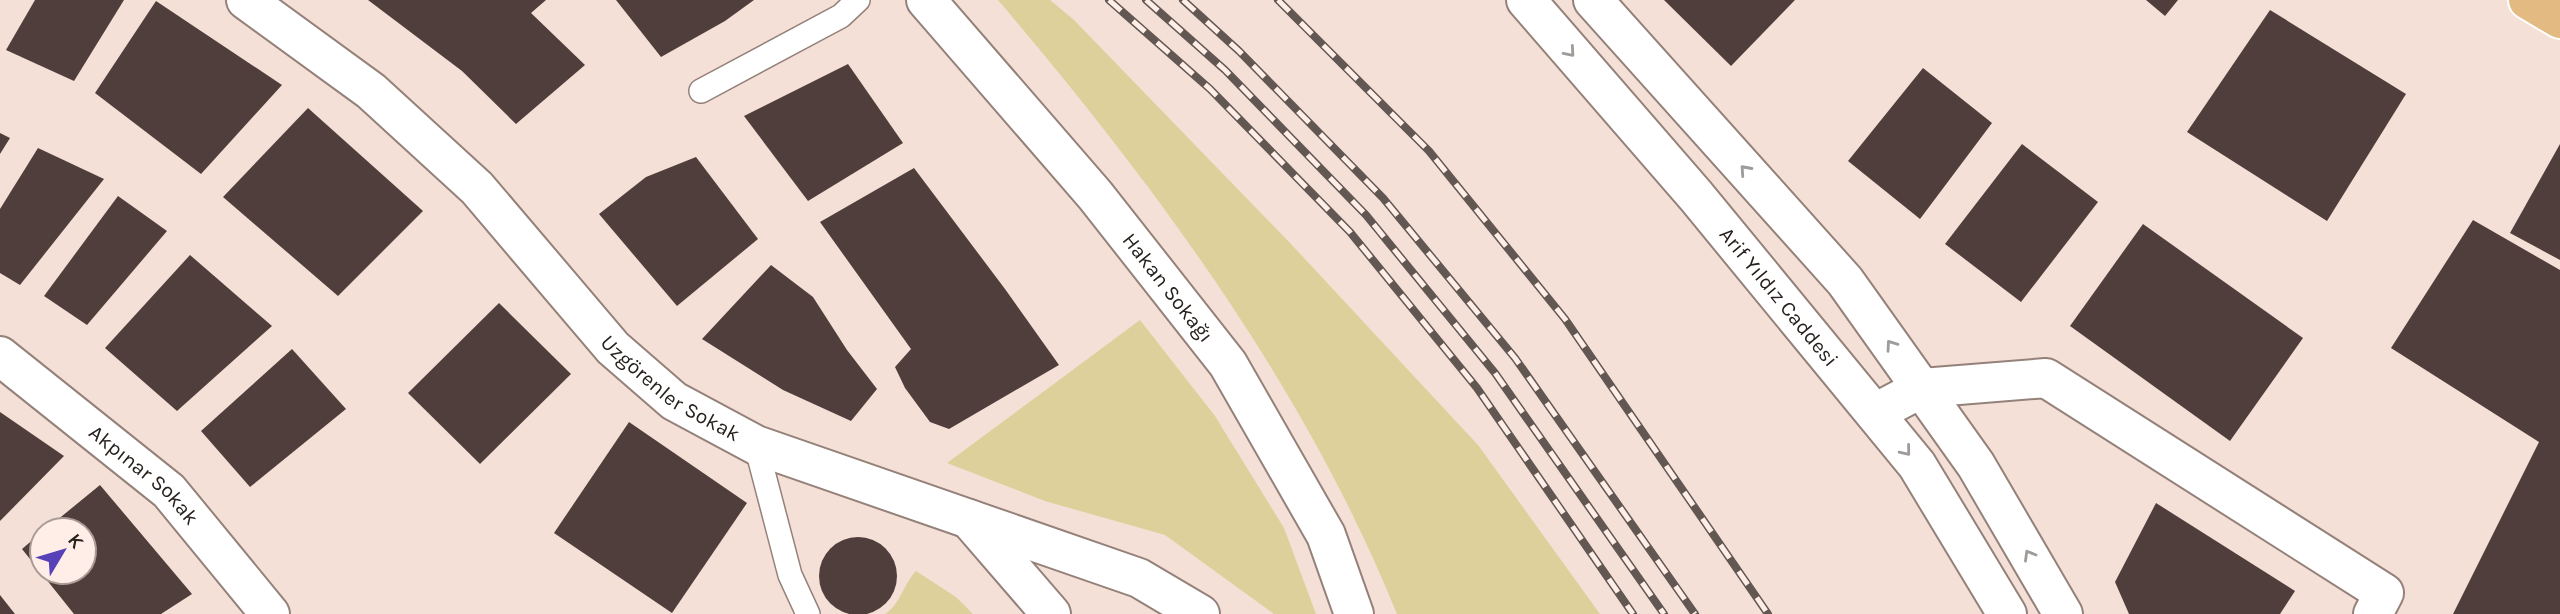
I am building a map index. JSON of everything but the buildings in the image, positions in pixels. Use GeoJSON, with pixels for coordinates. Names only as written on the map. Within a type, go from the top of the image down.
{"type":"FeatureCollection","features":[{"type":"Feature","properties":{"kind":"main road"},"geometry":{"type":"LineString","coordinates":[[2528,0],[2560,19]]}},
{"type":"Feature","properties":{"kind":"street","name":"Uzgörenler Sokak"},"geometry":{"type":"LineString","coordinates":[[246,0],[371,91],[477,188],[613,348],[674,401],[756,445],[1139,578],[1200,614]]}},
{"type":"Feature","properties":{"kind":"street","name":"Hakan Sokağı"},"geometry":{"type":"LineString","coordinates":[[926,0],[1096,195],[1228,364],[1326,535],[1354,614]]}},
{"type":"Feature","properties":{"kind":"street","name":"Arif Yıldız Caddesi"},"geometry":{"type":"LineString","coordinates":[[1526,0],[1696,196],[1917,465],[2007,614]]}},
{"type":"Feature","properties":{"kind":"street"},"geometry":{"type":"LineString","coordinates":[[1593,0],[1845,281],[1976,466],[2063,614]]}},
{"type":"Feature","properties":{"kind":"street","name":"Akpınar Sokak"},"geometry":{"type":"LineString","coordinates":[[0,356],[169,491],[270,614]]}},
{"type":"Feature","properties":{"kind":"street"},"geometry":{"type":"LineString","coordinates":[[1875,413],[1922,388],[2046,378],[2384,593],[2373,614]]}},
{"type":"Feature","properties":{"kind":"street"},"geometry":{"type":"LineString","coordinates":[[968,517],[1051,614]]}},
{"type":"Feature","properties":{"kind":"lane"},"geometry":{"type":"LineString","coordinates":[[701,91],[841,16],[858,0]]}},
{"type":"Feature","properties":{"kind":"lane"},"geometry":{"type":"LineString","coordinates":[[756,445],[790,575],[808,614]]}},
{"type":"Feature","properties":{"kind":"shaded area"},"geometry":{"type":"Polygon","coordinates":[[[998,0],[1050,0],[1074,20],[1291,244],[1478,445],[1600,614],[1397,614],[1360,530],[1318,448],[1272,369],[1222,292],[1114,142],[998,0]]]}},
{"type":"Feature","properties":{"kind":"shaded area"},"geometry":{"type":"Polygon","coordinates":[[[1140,320],[1215,416],[1284,528],[1316,614],[1274,614],[1165,535],[1045,501],[947,463],[1140,320]]]}},
{"type":"Feature","properties":{"kind":"shaded area"},"geometry":{"type":"Polygon","coordinates":[[[916,571],[956,597],[973,614],[885,614],[916,571]]]}},
{"type":"Feature","properties":{"kind":"railway"},"geometry":{"type":"LineString","coordinates":[[1109,0],[1210,89],[1350,232],[1477,388],[1633,614]]}},
{"type":"Feature","properties":{"kind":"railway"},"geometry":{"type":"LineString","coordinates":[[1146,0],[1225,70],[1366,215],[1495,373],[1664,614]]}},
{"type":"Feature","properties":{"kind":"railway"},"geometry":{"type":"LineString","coordinates":[[1183,0],[1239,51],[1383,198],[1515,358],[1695,614]]}},
{"type":"Feature","properties":{"kind":"railway"},"geometry":{"type":"LineString","coordinates":[[1278,0],[1429,151],[1565,319],[1768,614]]}}]}
